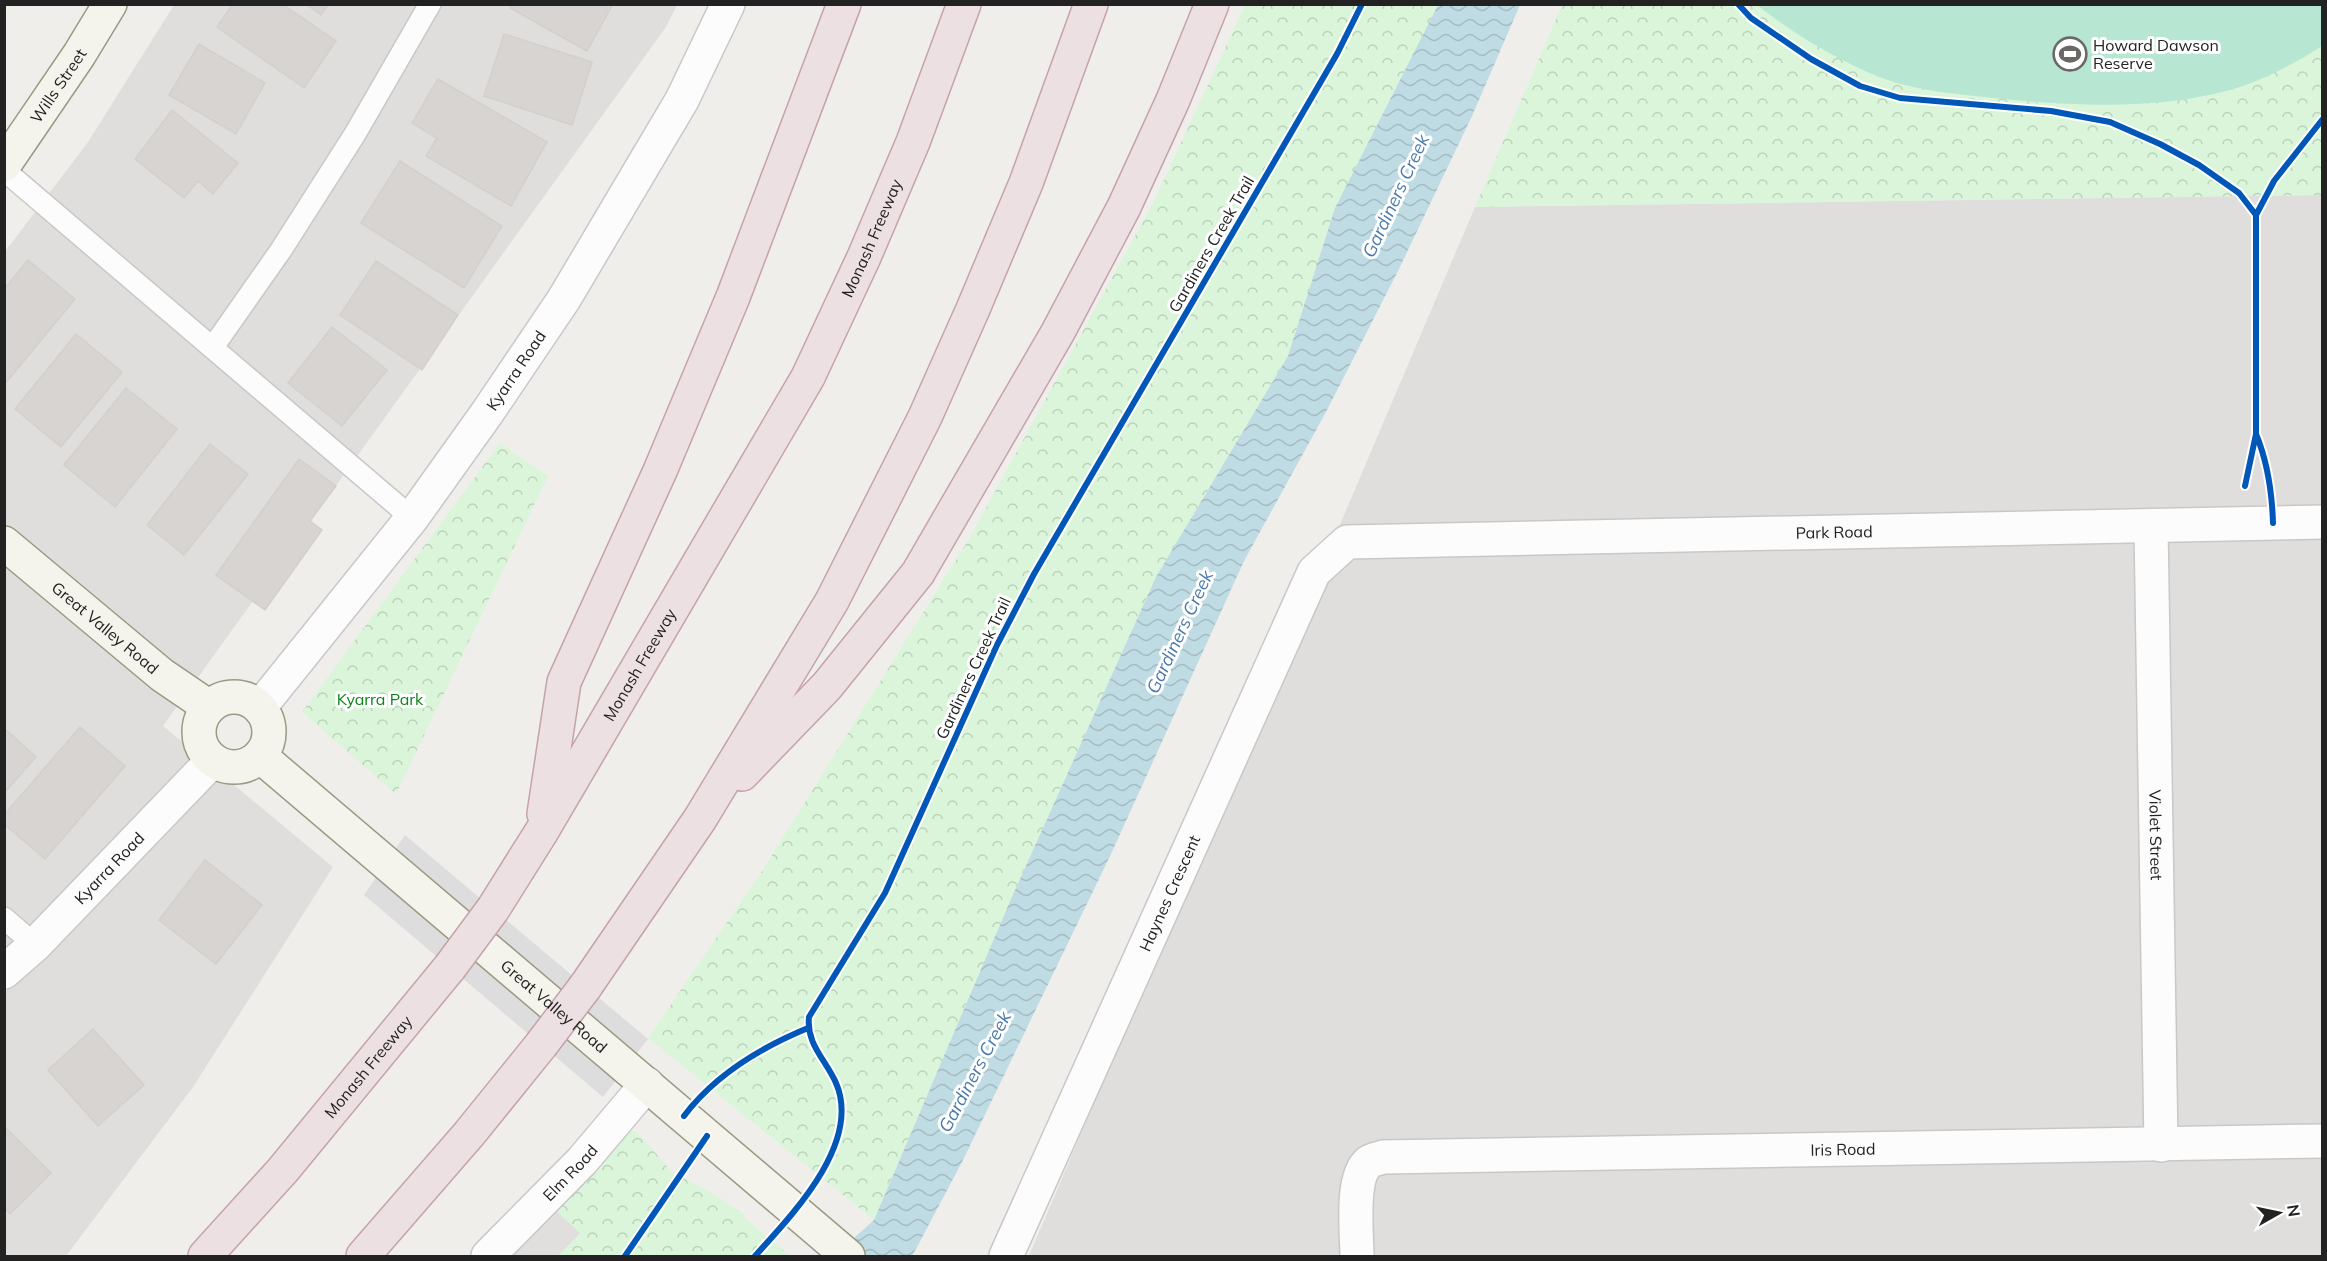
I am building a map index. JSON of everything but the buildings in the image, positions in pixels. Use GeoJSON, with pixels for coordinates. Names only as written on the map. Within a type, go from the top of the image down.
{"type":"FeatureCollection","features":[{"type":"Feature","properties":{"kind":"highway"},"geometry":{"type":"LineString","coordinates":[[542,831],[564,682],[660,471],[724,318],[844,4]]}},
{"type":"Feature","properties":{"kind":"highway","name":"Monash Freeway"},"geometry":{"type":"LineString","coordinates":[[205,1257],[283,1170],[450,967],[493,909],[542,831],[808,377],[864,257],[913,142],[964,4]]}},
{"type":"Feature","properties":{"kind":"highway"},"geometry":{"type":"LineString","coordinates":[[363,1257],[469,1134],[542,1045],[585,987],[700,819],[832,601],[925,417],[1026,183],[1091,4]]}},
{"type":"Feature","properties":{"kind":"highway"},"geometry":{"type":"LineString","coordinates":[[700,819],[827,686],[918,573],[1058,332],[1124,207],[1173,100],[1212,4]]}},
{"type":"Feature","properties":{"kind":"street","name":"Wills Street"},"geometry":{"type":"LineString","coordinates":[[4,167],[79,55],[110,4]]}},
{"type":"Feature","properties":{"kind":"street","name":"Kyarra Road"},"geometry":{"type":"LineString","coordinates":[[260,708],[412,518],[564,299],[681,99],[728,4]]}},
{"type":"Feature","properties":{"kind":"street","name":"Park Road"},"geometry":{"type":"LineString","coordinates":[[1347,542],[2322,522]]}},
{"type":"Feature","properties":{"kind":"street","name":"Violet Street"},"geometry":{"type":"LineString","coordinates":[[2151,526],[2161,1145]]}},
{"type":"Feature","properties":{"kind":"street","name":"Haynes Crescent"},"geometry":{"type":"LineString","coordinates":[[1006,1257],[1314,572],[1347,542]]}},
{"type":"Feature","properties":{"kind":"street","name":"Great Valley Road"},"geometry":{"type":"LineString","coordinates":[[4,543],[162,675],[209,707]]}},
{"type":"Feature","properties":{"kind":"street"},"geometry":{"type":"LineString","coordinates":[[235,696],[248,699],[260,708],[267,719],[269,732],[267,745],[260,756],[249,764],[237,767],[225,766],[213,760],[203,749],[199,735],[201,719],[209,707],[221,699],[235,696]]}},
{"type":"Feature","properties":{"kind":"street","name":"Great Valley Road"},"geometry":{"type":"LineString","coordinates":[[260,756],[848,1257]]}},
{"type":"Feature","properties":{"kind":"street","name":"Kyarra Road"},"geometry":{"type":"LineString","coordinates":[[4,972],[35,945],[213,760]]}},
{"type":"Feature","properties":{"kind":"street","name":"Elm Road"},"geometry":{"type":"LineString","coordinates":[[488,1257],[582,1161],[647,1084]]}},
{"type":"Feature","properties":{"kind":"street","name":"Iris Road"},"geometry":{"type":"LineString","coordinates":[[1357,1257],[1357,1191],[1365,1166],[1370,1161],[1383,1157],[2322,1141]]}},
{"type":"Feature","properties":{"kind":"lane"},"geometry":{"type":"LineString","coordinates":[[213,347],[281,250],[355,134],[430,4]]}},
{"type":"Feature","properties":{"kind":"lane"},"geometry":{"type":"LineString","coordinates":[[4,167],[412,518]]}},
{"type":"Feature","properties":{"kind":"lane"},"geometry":{"type":"LineString","coordinates":[[4,918],[35,945]]}},
{"type":"Feature","properties":{"kind":"shaded area"},"geometry":{"type":"Polygon","coordinates":[[[174,5],[677,5],[666,27],[163,726],[333,867],[193,1087],[66,1256],[5,1256],[4,253],[88,142],[174,5]]]}},
{"type":"Feature","properties":{"kind":"shaded area"},"geometry":{"type":"Polygon","coordinates":[[[2322,195],[2322,1256],[1029,1256],[1475,207],[2322,195]]]}},
{"type":"Feature","properties":{"kind":"shaded area"},"geometry":{"type":"Polygon","coordinates":[[[554,1209],[580,1233],[558,1256],[513,1256],[554,1209]]]}},
{"type":"Feature","properties":{"kind":"green space"},"geometry":{"type":"Polygon","coordinates":[[[1245,5],[1438,5],[1335,208],[1288,356],[1156,577],[1011,899],[874,1220],[648,1038],[764,868],[969,539],[1154,201],[1245,5]]]}},
{"type":"Feature","properties":{"kind":"green space"},"geometry":{"type":"Polygon","coordinates":[[[1562,5],[2322,5],[2322,195],[1475,207],[1562,5]]]}},
{"type":"Feature","properties":{"kind":"green space","name":"Howard Dawson Reserve"},"geometry":{"type":"Polygon","coordinates":[[[1757,5],[2322,5],[2322,46],[2260,80],[2208,95],[2116,105],[2054,103],[1923,89],[1882,78],[1833,55],[1802,37],[1757,5]]]}},
{"type":"Feature","properties":{"kind":"green space","name":"Kyarra Park"},"geometry":{"type":"Polygon","coordinates":[[[500,443],[548,476],[396,794],[302,712],[500,443]]]}},
{"type":"Feature","properties":{"kind":"green space"},"geometry":{"type":"Polygon","coordinates":[[[632,1130],[639,1134],[671,1171],[722,1199],[745,1215],[744,1217],[790,1256],[558,1256],[579,1233],[554,1209],[626,1131],[632,1130]]]}},
{"type":"Feature","properties":{"kind":"water","name":"Gardiners Creek"},"geometry":{"type":"Polygon","coordinates":[[[1438,5],[1520,5],[1472,116],[1399,269],[1326,412],[1244,561],[1111,854],[963,1160],[916,1249],[912,1256],[834,1256],[874,1220],[1011,899],[1156,577],[1288,356],[1335,208],[1438,5]]]}},
{"type":"Feature","properties":{"kind":"pier"},"geometry":{"type":"Polygon","coordinates":[[[405,835],[648,1039],[603,1097],[364,895],[405,835]]]}},
{"type":"Feature","properties":{"kind":"cycle path","name":"Gardiners Creek Trail"},"geometry":{"type":"LineString","coordinates":[[755,1256],[787,1220],[819,1177],[832,1153],[840,1130],[842,1106],[836,1083],[814,1044],[809,1027],[809,1017],[885,893],[997,645],[1034,574],[1337,54],[1362,4]]}},
{"type":"Feature","properties":{"kind":"cycle path"},"geometry":{"type":"LineString","coordinates":[[1738,4],[1751,18],[1811,59],[1860,86],[1900,98],[2051,111],[2110,122],[2160,144],[2199,165],[2239,193],[2256,215],[2256,434],[2245,486]]}},
{"type":"Feature","properties":{"kind":"cycle path"},"geometry":{"type":"LineString","coordinates":[[2256,215],[2274,181],[2322,120]]}},
{"type":"Feature","properties":{"kind":"cycle path"},"geometry":{"type":"LineString","coordinates":[[2256,434],[2269,478],[2273,523]]}},
{"type":"Feature","properties":{"kind":"cycle path"},"geometry":{"type":"LineString","coordinates":[[684,1116],[710,1088],[740,1064],[773,1044],[808,1028]]}},
{"type":"Feature","properties":{"kind":"cycle path"},"geometry":{"type":"LineString","coordinates":[[625,1256],[707,1136]]}},
{"type":"Feature","properties":{"kind":"place","name":"Howard Dawson Reserve"},"geometry":{"type":"Point","coordinates":[2070,54]}}]}
